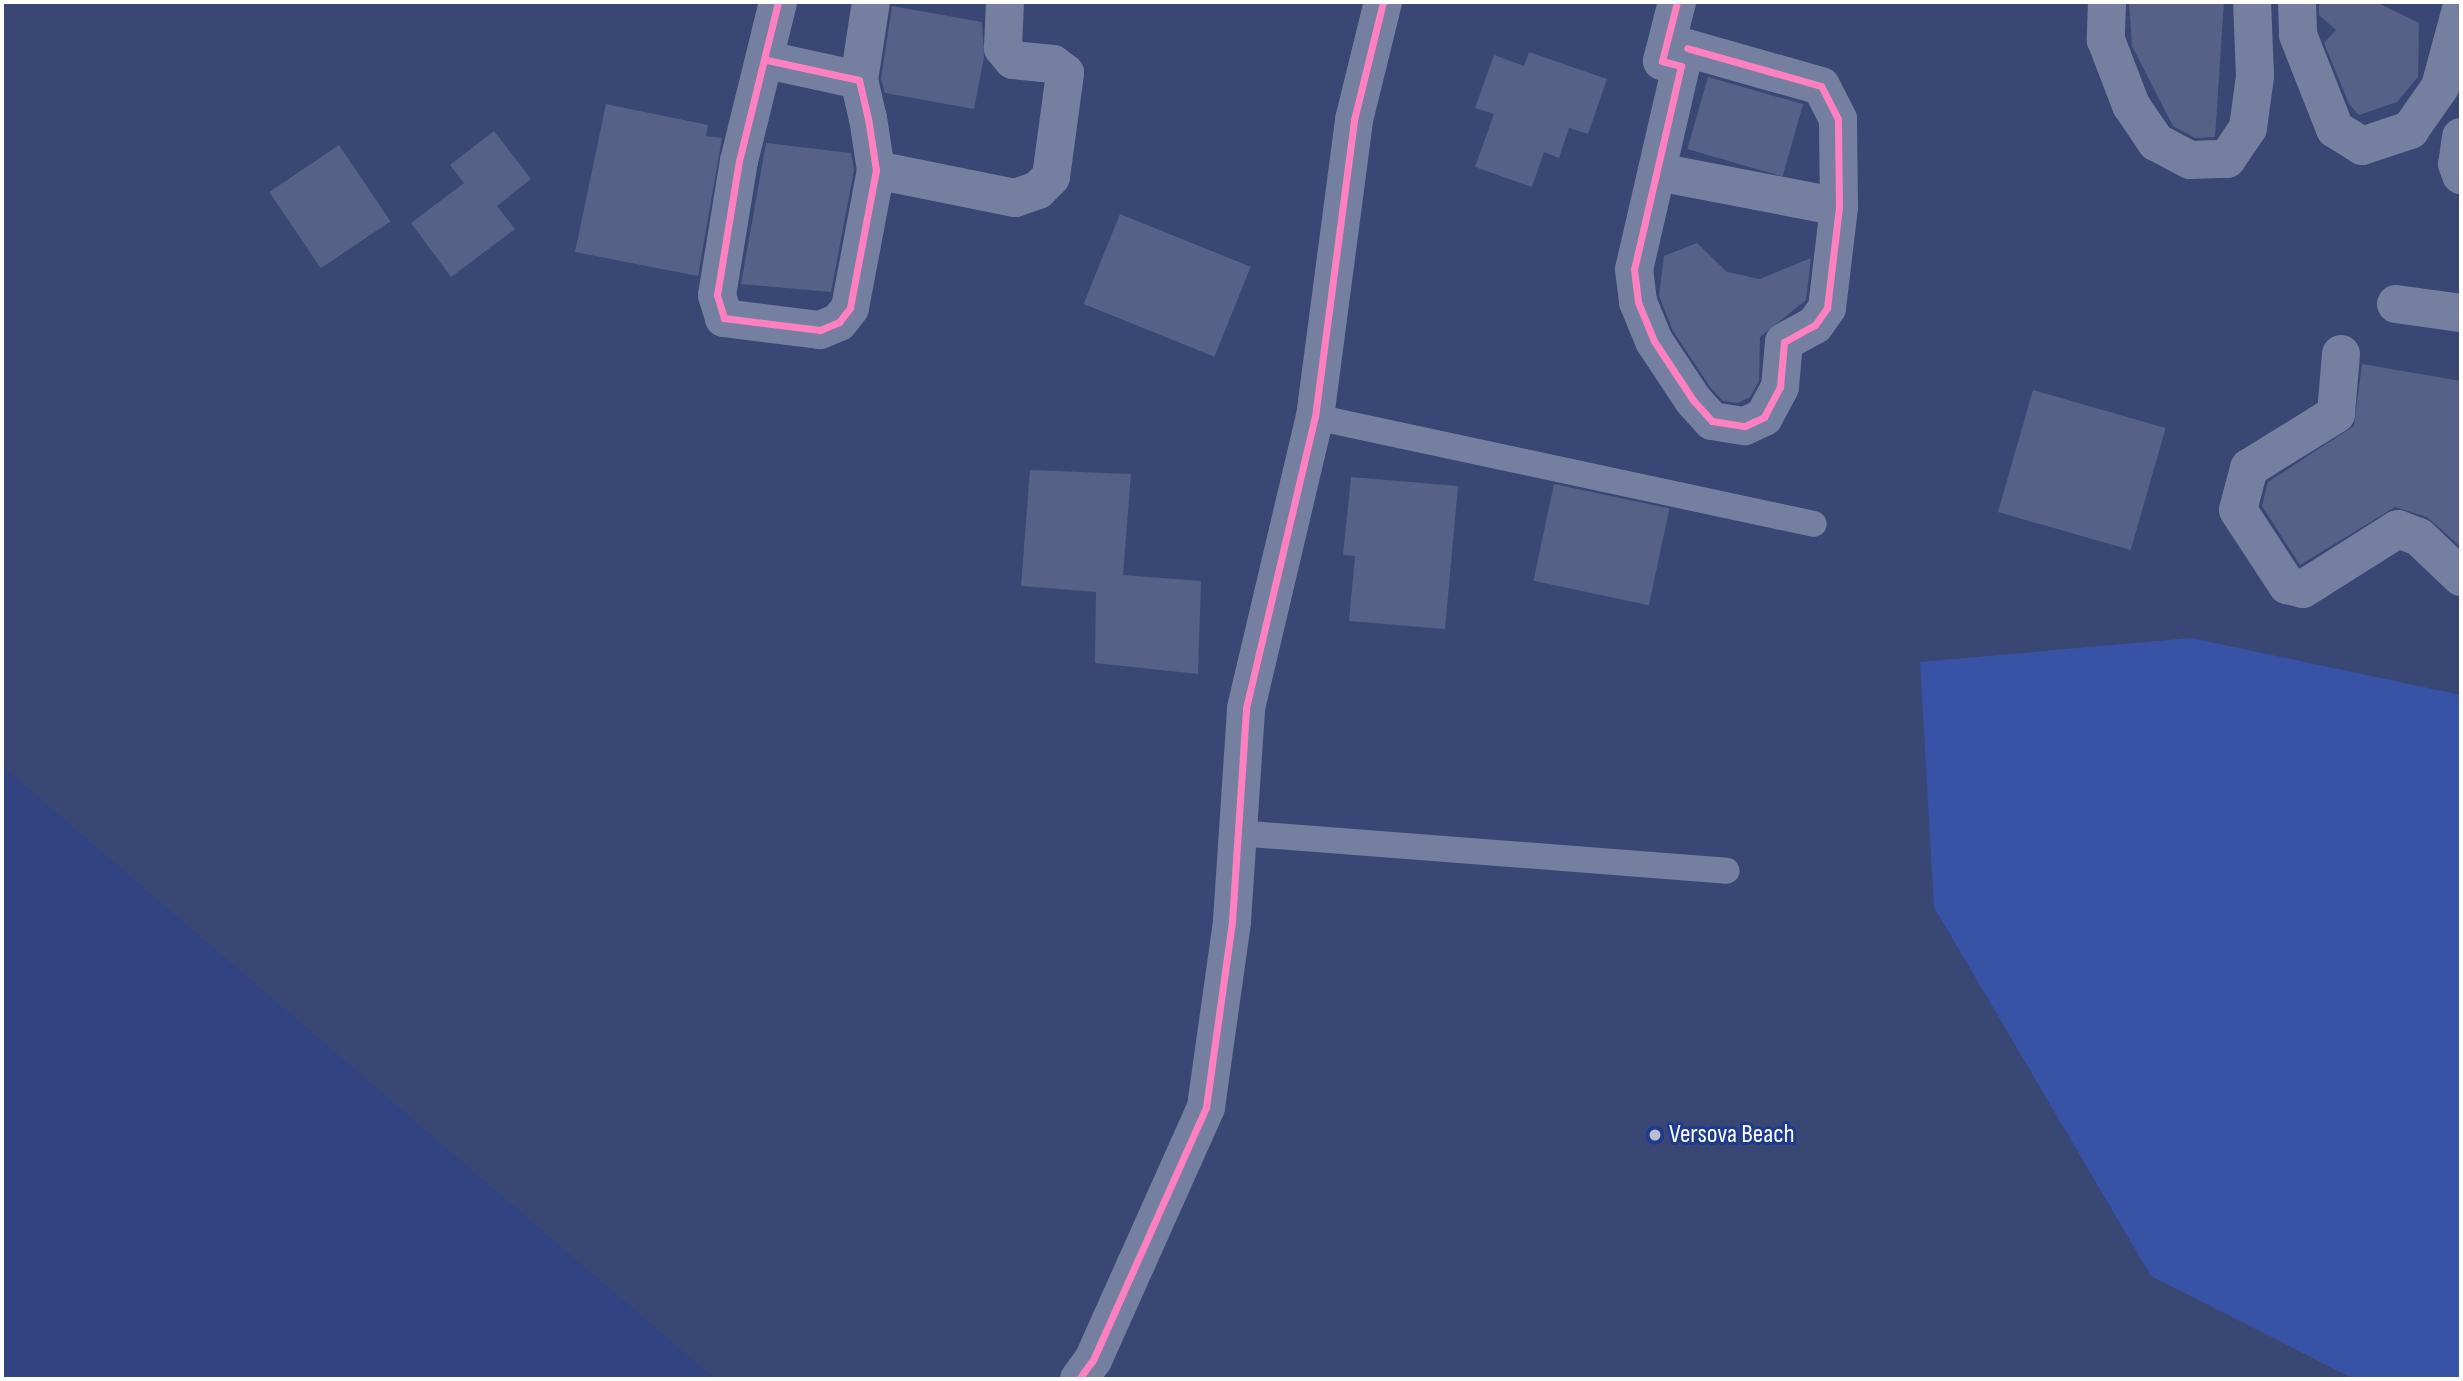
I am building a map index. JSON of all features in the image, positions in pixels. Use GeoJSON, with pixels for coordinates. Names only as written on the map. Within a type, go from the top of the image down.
{"type":"FeatureCollection","features":[{"type":"Feature","properties":{"kind":"street"},"geometry":{"type":"LineString","coordinates":[[778,2],[767,60],[739,161],[717,295],[724,318],[820,330],[839,322],[850,308],[876,170],[859,80],[871,2]]}},
{"type":"Feature","properties":{"kind":"street"},"geometry":{"type":"LineString","coordinates":[[876,170],[1016,198],[1038,190],[1051,177],[1065,73],[1053,64],[1013,60],[1003,48],[1005,2]]}},
{"type":"Feature","properties":{"kind":"street"},"geometry":{"type":"LineString","coordinates":[[1079,1379],[1093,1360],[1206,1107],[1232,921],[1245,708],[1315,417],[1353,120],[1383,2]]}},
{"type":"Feature","properties":{"kind":"street"},"geometry":{"type":"LineString","coordinates":[[1677,2],[1662,61],[1684,57],[1821,86],[1838,119],[1839,207],[1827,309],[1815,325],[1784,342],[1780,387],[1764,417],[1745,426],[1712,421],[1654,341],[1638,302],[1634,269],[1684,57],[1702,2]]}},
{"type":"Feature","properties":{"kind":"street"},"geometry":{"type":"LineString","coordinates":[[2107,2],[2106,40],[2132,105],[2156,142],[2190,160],[2227,159],[2248,128],[2255,76],[2252,2]]}},
{"type":"Feature","properties":{"kind":"street"},"geometry":{"type":"LineString","coordinates":[[2298,3],[2298,35],[2335,129],[2362,146],[2410,130],[2440,87],[2450,12]]}},
{"type":"Feature","properties":{"kind":"street"},"geometry":{"type":"LineString","coordinates":[[767,60],[859,80]]}},
{"type":"Feature","properties":{"kind":"street"},"geometry":{"type":"LineString","coordinates":[[2461,137],[2456,164],[2461,175]]}},
{"type":"Feature","properties":{"kind":"street"},"geometry":{"type":"LineString","coordinates":[[1658,172],[1839,207]]}},
{"type":"Feature","properties":{"kind":"street"},"geometry":{"type":"LineString","coordinates":[[2396,303],[2461,313]]}},
{"type":"Feature","properties":{"kind":"street"},"geometry":{"type":"LineString","coordinates":[[2341,354],[2336,415],[2249,468],[2238,510],[2287,585],[2303,589],[2398,529],[2419,537],[2461,577]]}},
{"type":"Feature","properties":{"kind":"lane"},"geometry":{"type":"LineString","coordinates":[[1315,417],[1814,524]]}},
{"type":"Feature","properties":{"kind":"lane"},"geometry":{"type":"LineString","coordinates":[[1237,833],[1727,871]]}},
{"type":"Feature","properties":{"kind":"shaded area"},"geometry":{"type":"Polygon","coordinates":[[[2191,638],[2461,695],[2461,1379],[2354,1379],[2151,1276],[1934,907],[1920,662],[2191,638]]]}},
{"type":"Feature","properties":{"kind":"shaded area"},"geometry":{"type":"Polygon","coordinates":[[[2,766],[702,1368],[715,1379],[2,1379],[2,766]]]}},
{"type":"Feature","properties":{"kind":"building"},"geometry":{"type":"Polygon","coordinates":[[[2129,2],[2224,2],[2215,137],[2195,138],[2173,126],[2132,46],[2129,2]]]}},
{"type":"Feature","properties":{"kind":"building"},"geometry":{"type":"Polygon","coordinates":[[[2319,2],[2376,2],[2419,23],[2418,77],[2397,102],[2359,115],[2349,104],[2324,43],[2336,30],[2319,15],[2319,2]]]}},
{"type":"Feature","properties":{"kind":"building"},"geometry":{"type":"Polygon","coordinates":[[[892,6],[982,22],[984,57],[974,109],[885,93],[881,79],[892,6]]]}},
{"type":"Feature","properties":{"kind":"building"},"geometry":{"type":"Polygon","coordinates":[[[1529,52],[1607,79],[1588,134],[1569,128],[1559,158],[1544,152],[1532,187],[1475,167],[1494,114],[1475,108],[1494,55],[1524,66],[1529,52]]]}},
{"type":"Feature","properties":{"kind":"building"},"geometry":{"type":"Polygon","coordinates":[[[1708,77],[1803,104],[1782,176],[1687,149],[1708,77]]]}},
{"type":"Feature","properties":{"kind":"building"},"geometry":{"type":"Polygon","coordinates":[[[606,104],[708,125],[706,136],[722,138],[698,276],[575,252],[606,104]]]}},
{"type":"Feature","properties":{"kind":"building"},"geometry":{"type":"Polygon","coordinates":[[[494,131],[531,179],[497,206],[515,229],[451,277],[411,223],[464,183],[450,165],[494,131]]]}},
{"type":"Feature","properties":{"kind":"building"},"geometry":{"type":"Polygon","coordinates":[[[766,143],[851,153],[854,170],[831,292],[741,284],[766,143]]]}},
{"type":"Feature","properties":{"kind":"building"},"geometry":{"type":"Polygon","coordinates":[[[339,145],[390,221],[321,268],[269,192],[339,145]]]}},
{"type":"Feature","properties":{"kind":"building"},"geometry":{"type":"Polygon","coordinates":[[[1120,214],[1251,267],[1214,357],[1084,304],[1120,214]]]}},
{"type":"Feature","properties":{"kind":"building"},"geometry":{"type":"Polygon","coordinates":[[[1697,243],[1727,272],[1760,279],[1811,258],[1806,300],[1760,337],[1759,381],[1750,397],[1738,403],[1723,401],[1710,387],[1673,331],[1659,296],[1664,256],[1697,243]]]}},
{"type":"Feature","properties":{"kind":"building"},"geometry":{"type":"Polygon","coordinates":[[[2362,364],[2461,381],[2461,547],[2427,517],[2395,507],[2300,565],[2262,506],[2268,482],[2354,426],[2362,364]]]}},
{"type":"Feature","properties":{"kind":"building"},"geometry":{"type":"Polygon","coordinates":[[[2033,390],[2166,428],[2131,550],[1998,512],[2033,390]]]}},
{"type":"Feature","properties":{"kind":"building"},"geometry":{"type":"Polygon","coordinates":[[[1030,470],[1131,474],[1123,575],[1201,581],[1198,674],[1095,663],[1096,592],[1021,586],[1030,470]]]}},
{"type":"Feature","properties":{"kind":"building"},"geometry":{"type":"Polygon","coordinates":[[[1351,477],[1458,486],[1445,629],[1349,621],[1355,556],[1343,555],[1351,477]]]}},
{"type":"Feature","properties":{"kind":"building"},"geometry":{"type":"Polygon","coordinates":[[[1554,484],[1669,509],[1649,605],[1533,581],[1554,484]]]}},
{"type":"Feature","properties":{"kind":"cycle path"},"geometry":{"type":"LineString","coordinates":[[767,60],[859,80],[868,118],[876,170],[850,308],[839,322],[820,330],[724,318],[717,295],[739,161],[778,2]]}},
{"type":"Feature","properties":{"kind":"cycle path"},"geometry":{"type":"LineString","coordinates":[[1079,1379],[1093,1360],[1206,1107],[1232,921],[1246,708],[1315,417],[1354,120],[1383,2]]}},
{"type":"Feature","properties":{"kind":"cycle path"},"geometry":{"type":"LineString","coordinates":[[1677,2],[1662,61],[1681,66],[1634,269],[1638,302],[1654,341],[1693,400],[1712,421],[1745,426],[1764,417],[1780,387],[1784,342],[1815,325],[1827,308],[1839,207],[1838,119],[1821,86],[1687,48]]}},
{"type":"Feature","properties":{"kind":"place","name":"Versova Beach"},"geometry":{"type":"Point","coordinates":[1655,1135]}}]}
